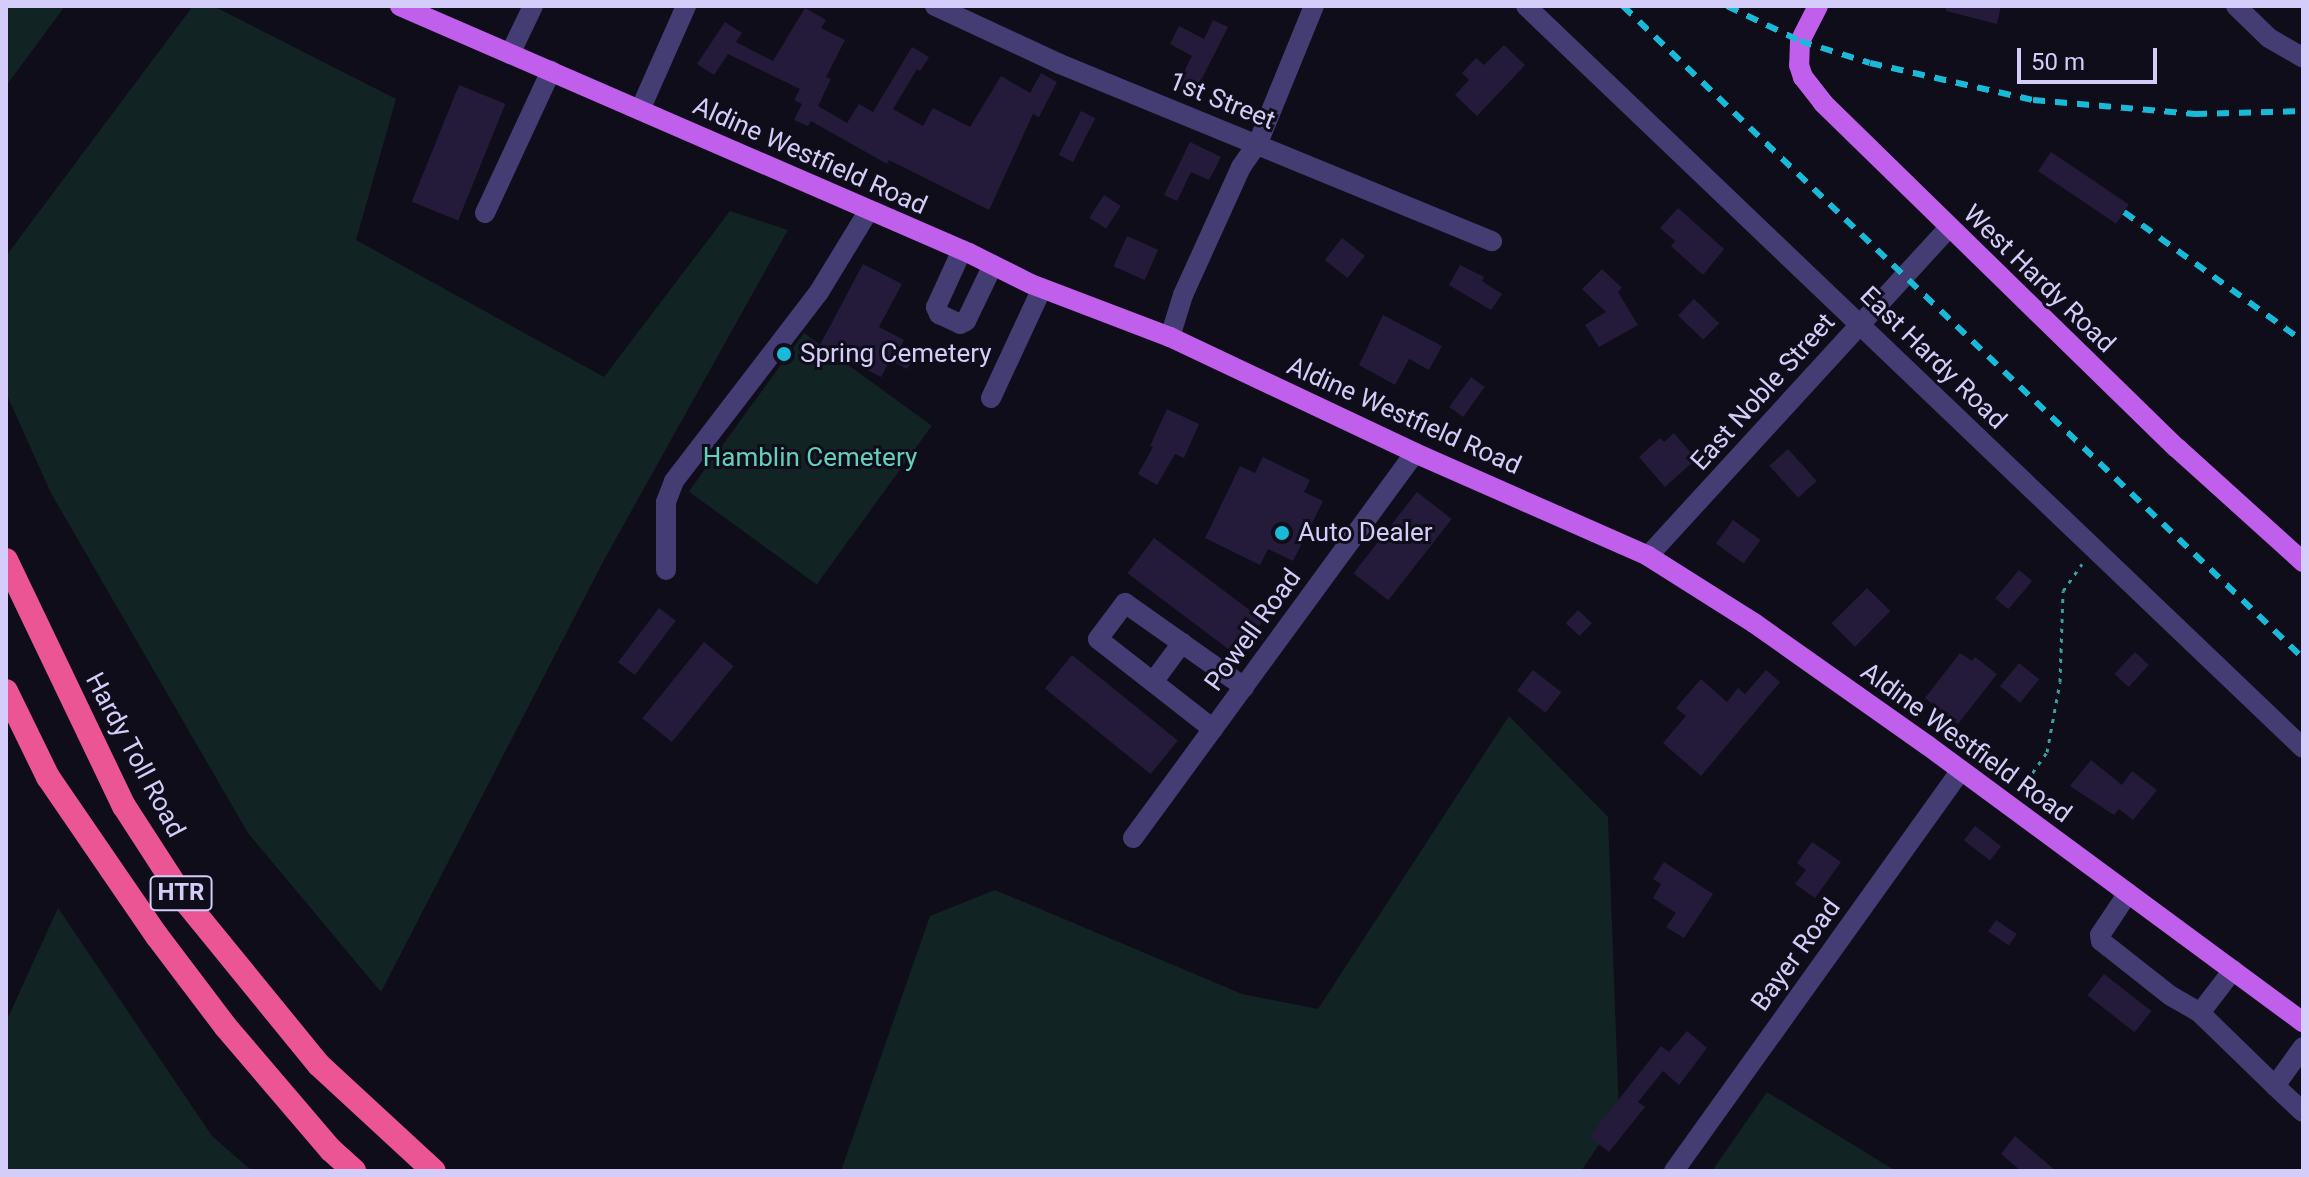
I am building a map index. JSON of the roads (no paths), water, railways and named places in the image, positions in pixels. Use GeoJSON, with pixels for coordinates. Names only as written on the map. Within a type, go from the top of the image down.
{"type":"FeatureCollection","features":[{"type":"Feature","properties":{"kind":"highway","name":"Hardy Toll Road"},"geometry":{"type":"LineString","coordinates":[[6,560],[124,806],[186,902],[319,1065],[434,1171]]}},
{"type":"Feature","properties":{"kind":"highway","name":"HTR"},"geometry":{"type":"LineString","coordinates":[[6,691],[48,777],[157,936],[225,1026],[331,1150],[354,1171]]}},
{"type":"Feature","properties":{"kind":"main road","name":"Aldine Westfield Road"},"geometry":{"type":"LineString","coordinates":[[400,6],[962,250],[1042,288],[1170,337],[1415,453],[1648,556],[1754,623],[1961,770],[2303,1022]]}},
{"type":"Feature","properties":{"kind":"main road","name":"West Hardy Road"},"geometry":{"type":"LineString","coordinates":[[1818,6],[1800,41],[1799,65],[1803,77],[1823,103],[2177,448],[2303,562]]}},
{"type":"Feature","properties":{"kind":"street"},"geometry":{"type":"LineString","coordinates":[[510,54],[533,6]]}},
{"type":"Feature","properties":{"kind":"street"},"geometry":{"type":"LineString","coordinates":[[640,110],[686,6]]}},
{"type":"Feature","properties":{"kind":"street","name":"1st Street"},"geometry":{"type":"LineString","coordinates":[[935,6],[1060,64],[1492,241]]}},
{"type":"Feature","properties":{"kind":"street"},"geometry":{"type":"LineString","coordinates":[[1170,337],[1193,300],[1253,172],[1258,143],[1314,6]]}},
{"type":"Feature","properties":{"kind":"street","name":"East Hardy Road"},"geometry":{"type":"LineString","coordinates":[[1526,6],[2303,748]]}},
{"type":"Feature","properties":{"kind":"street"},"geometry":{"type":"LineString","coordinates":[[2236,6],[2269,38],[2303,58]]}},
{"type":"Feature","properties":{"kind":"street"},"geometry":{"type":"LineString","coordinates":[[485,213],[551,71]]}},
{"type":"Feature","properties":{"kind":"street"},"geometry":{"type":"LineString","coordinates":[[666,570],[666,502],[674,481],[819,292],[869,210]]}},
{"type":"Feature","properties":{"kind":"street","name":"East Noble Street"},"geometry":{"type":"LineString","coordinates":[[1648,556],[1949,228]]}},
{"type":"Feature","properties":{"kind":"street"},"geometry":{"type":"LineString","coordinates":[[962,250],[936,307],[939,314],[960,324],[966,321],[993,265]]}},
{"type":"Feature","properties":{"kind":"street"},"geometry":{"type":"LineString","coordinates":[[991,398],[1042,288]]}},
{"type":"Feature","properties":{"kind":"street","name":"Powell Road"},"geometry":{"type":"LineString","coordinates":[[1133,838],[1415,453]]}},
{"type":"Feature","properties":{"kind":"street"},"geometry":{"type":"LineString","coordinates":[[1213,729],[1098,639],[1125,603],[1244,687]]}},
{"type":"Feature","properties":{"kind":"street"},"geometry":{"type":"LineString","coordinates":[[1153,682],[1182,643]]}},
{"type":"Feature","properties":{"kind":"street","name":"Bayer Road"},"geometry":{"type":"LineString","coordinates":[[1674,1171],[1961,770]]}},
{"type":"Feature","properties":{"kind":"street"},"geometry":{"type":"LineString","coordinates":[[2128,893],[2100,935],[2101,941],[2171,996],[2200,1013],[2303,1112]]}},
{"type":"Feature","properties":{"kind":"street"},"geometry":{"type":"LineString","coordinates":[[2200,1013],[2233,970]]}},
{"type":"Feature","properties":{"kind":"street"},"geometry":{"type":"LineString","coordinates":[[2275,1086],[2303,1047]]}},
{"type":"Feature","properties":{"kind":"railway"},"geometry":{"type":"LineString","coordinates":[[1623,6],[2303,658]]}},
{"type":"Feature","properties":{"kind":"railway"},"geometry":{"type":"LineString","coordinates":[[1727,6],[1800,41],[1870,63],[2033,100],[2195,114],[2303,111]]}},
{"type":"Feature","properties":{"kind":"railway"},"geometry":{"type":"LineString","coordinates":[[2124,212],[2303,341]]}},
{"type":"Feature","properties":{"kind":"place","name":"Spring Cemetery"},"geometry":{"type":"Point","coordinates":[784,354]}},
{"type":"Feature","properties":{"kind":"place","name":"Auto Dealer"},"geometry":{"type":"Point","coordinates":[1282,533]}},
{"type":"Feature","properties":{"kind":"park label","name":"Hamblin Cemetery"},"geometry":{"type":"Point","coordinates":[810,458]}}]}
